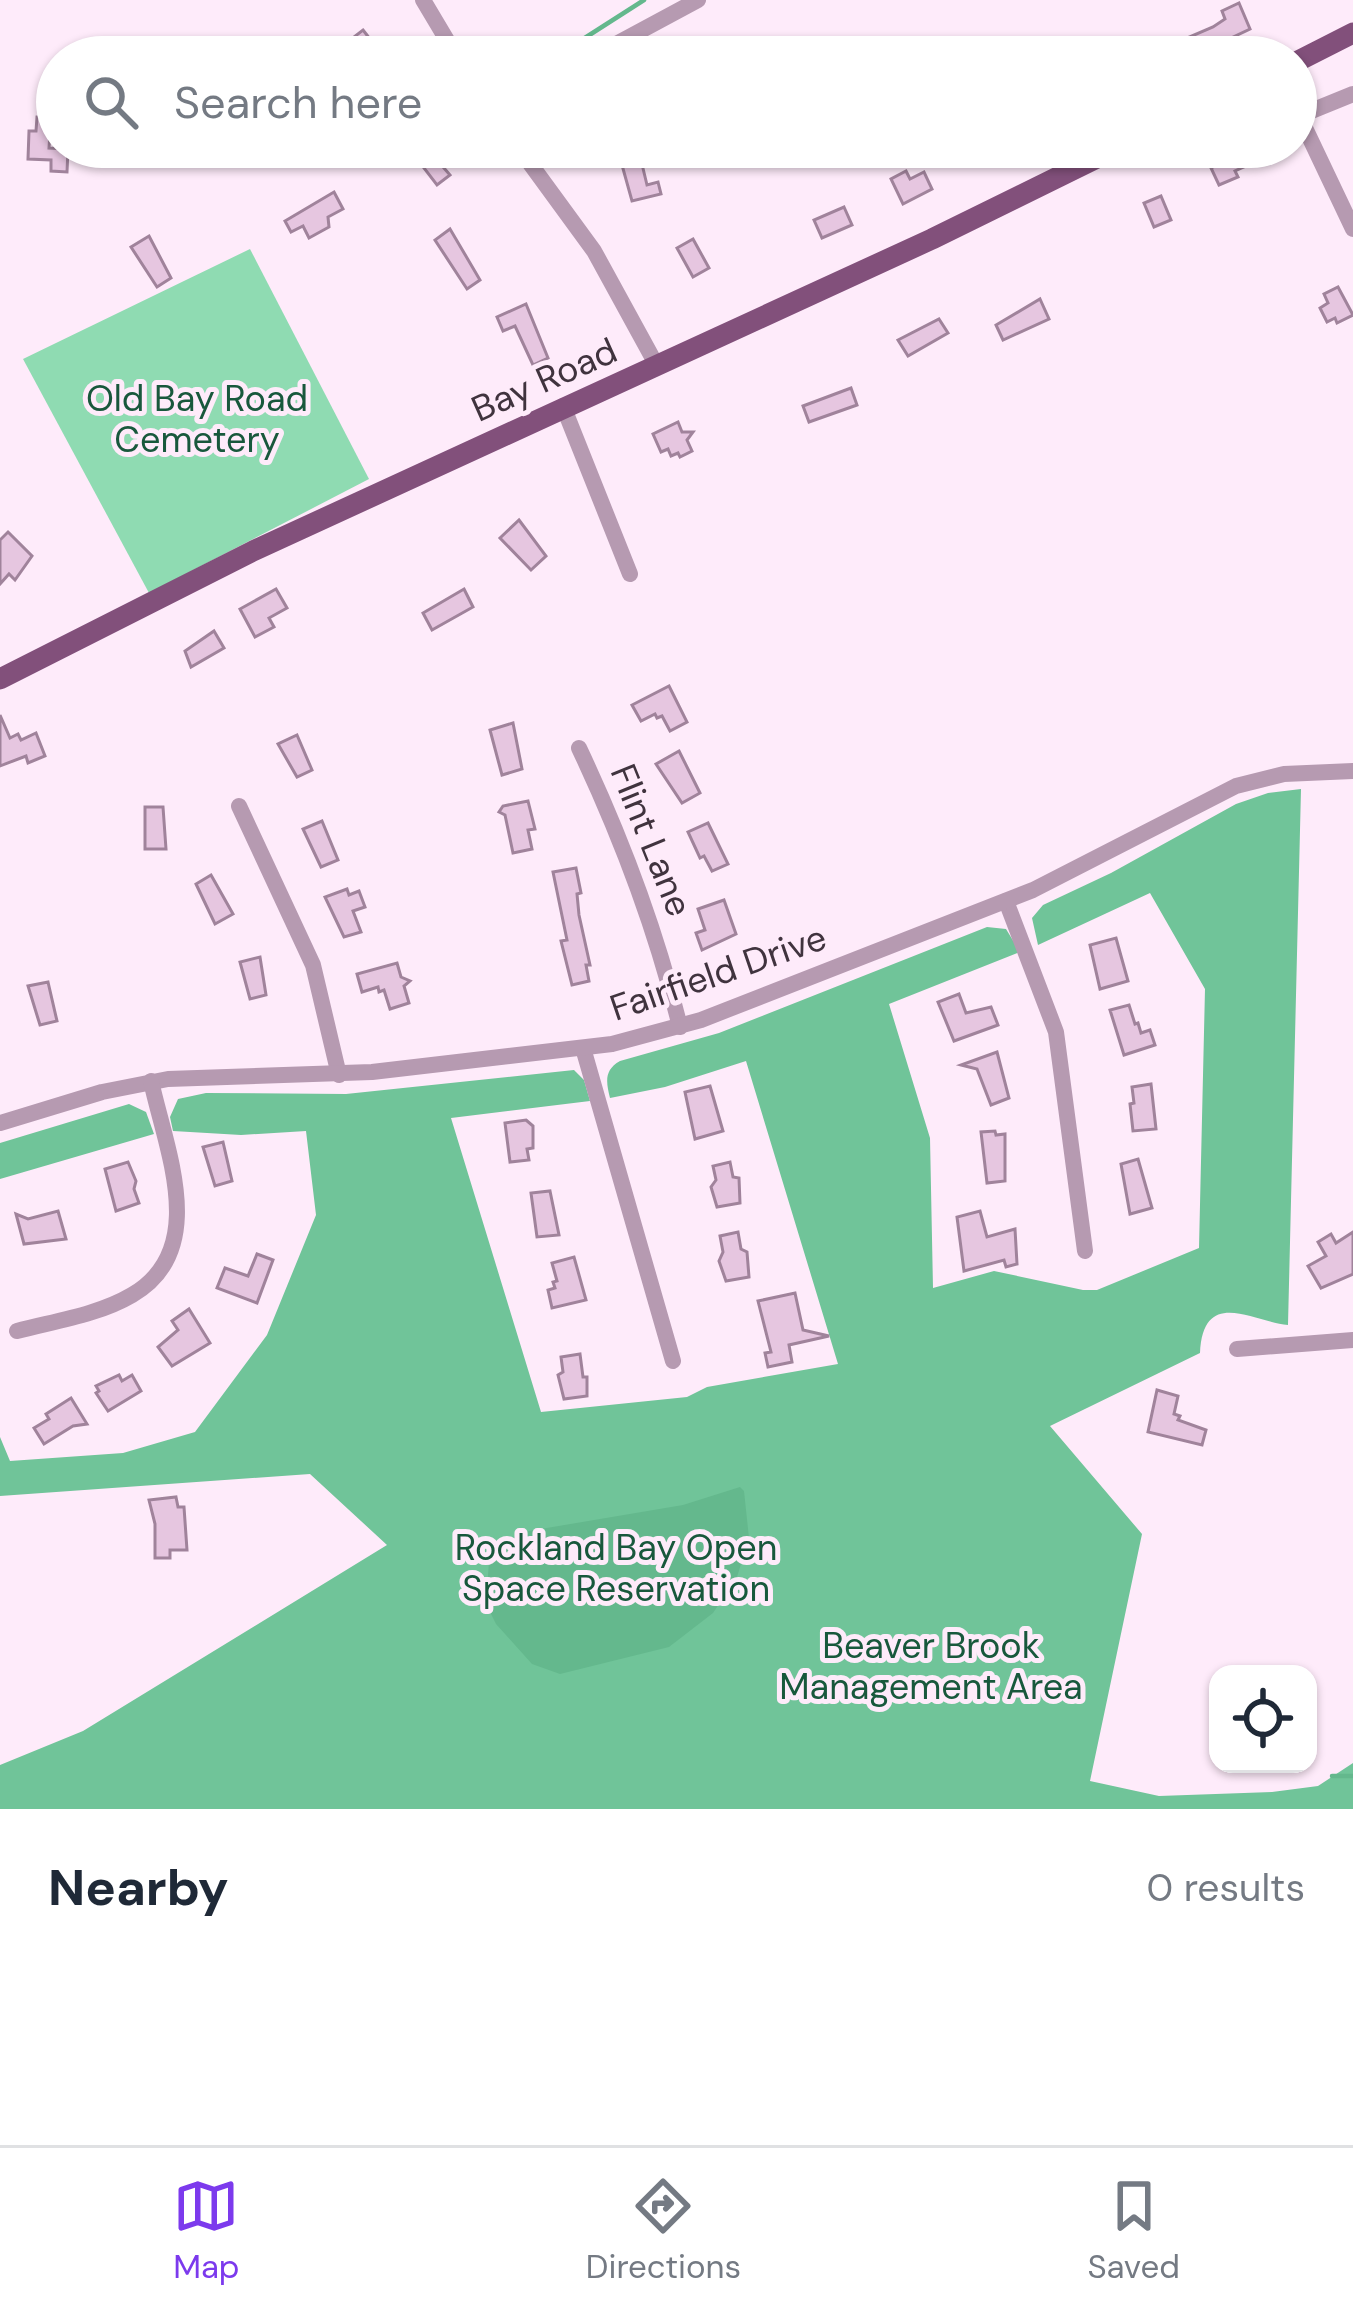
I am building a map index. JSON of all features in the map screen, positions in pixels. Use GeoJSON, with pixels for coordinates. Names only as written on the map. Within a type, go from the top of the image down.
{"type":"FeatureCollection","features":[{"type":"Feature","properties":{"kind":"main road"},"geometry":{"type":"LineString","coordinates":[[1317,51],[1353,33]]}},
{"type":"Feature","properties":{"kind":"main road","name":"Bay Road"},"geometry":{"type":"LineString","coordinates":[[0,679],[253,550],[932,239],[1076,168]]}},
{"type":"Feature","properties":{"kind":"street"},"geometry":{"type":"LineString","coordinates":[[423,0],[444,36]]}},
{"type":"Feature","properties":{"kind":"street"},"geometry":{"type":"LineString","coordinates":[[631,36],[698,0]]}},
{"type":"Feature","properties":{"kind":"street"},"geometry":{"type":"LineString","coordinates":[[1317,106],[1353,94]]}},
{"type":"Feature","properties":{"kind":"street"},"geometry":{"type":"LineString","coordinates":[[1317,153],[1353,229]]}},
{"type":"Feature","properties":{"kind":"street"},"geometry":{"type":"LineString","coordinates":[[533,168],[594,251],[657,365]]}},
{"type":"Feature","properties":{"kind":"street"},"geometry":{"type":"LineString","coordinates":[[563,406],[630,574]]}},
{"type":"Feature","properties":{"kind":"street","name":"Flint Lane"},"geometry":{"type":"LineString","coordinates":[[579,748],[637,880],[680,1028]]}},
{"type":"Feature","properties":{"kind":"street","name":"Fairfield Drive"},"geometry":{"type":"LineString","coordinates":[[0,1123],[186,1077],[339,1075],[583,1048],[680,1028],[1006,901],[1102,858],[1236,786],[1284,774],[1353,771]]}},
{"type":"Feature","properties":{"kind":"street"},"geometry":{"type":"LineString","coordinates":[[239,806],[313,965],[339,1075]]}},
{"type":"Feature","properties":{"kind":"street"},"geometry":{"type":"LineString","coordinates":[[1006,901],[1056,1032],[1085,1251]]}},
{"type":"Feature","properties":{"kind":"street"},"geometry":{"type":"LineString","coordinates":[[583,1048],[673,1360]]}},
{"type":"Feature","properties":{"kind":"street"},"geometry":{"type":"LineString","coordinates":[[17,1331],[132,1295],[159,1275],[171,1255],[178,1227],[177,1203],[151,1082]]}},
{"type":"Feature","properties":{"kind":"street"},"geometry":{"type":"LineString","coordinates":[[1237,1349],[1353,1340]]}},
{"type":"Feature","properties":{"kind":"green space","name":"Old Bay Road Cemetery"},"geometry":{"type":"Polygon","coordinates":[[[250,249],[369,479],[149,593],[23,359],[250,249]]]}},
{"type":"Feature","properties":{"kind":"green space","name":"Rockland Bay Open Space Reservation"},"geometry":{"type":"Polygon","coordinates":[[[1301,789],[1288,1325],[1220,1314],[1203,1332],[1200,1353],[1050,1426],[1142,1534],[1090,1781],[1159,1796],[1272,1792],[1318,1786],[1353,1763],[1353,1809],[0,1809],[0,1765],[83,1731],[387,1545],[310,1474],[0,1496],[0,1437],[10,1461],[123,1453],[195,1432],[267,1335],[316,1215],[306,1131],[241,1135],[173,1131],[170,1117],[178,1099],[206,1093],[346,1094],[574,1070],[584,1080],[590,1101],[451,1118],[541,1412],[687,1397],[707,1387],[838,1364],[746,1061],[665,1087],[610,1098],[611,1068],[620,1061],[719,1033],[987,927],[1006,929],[1020,952],[889,1004],[930,1138],[933,1288],[994,1271],[1097,1290],[1199,1248],[1205,989],[1150,893],[1038,945],[1032,918],[1043,905],[1236,804],[1301,789]]]}},
{"type":"Feature","properties":{"kind":"green space"},"geometry":{"type":"Polygon","coordinates":[[[129,1104],[146,1112],[154,1134],[0,1179],[0,1143],[129,1104]]]}},
{"type":"Feature","properties":{"kind":"shaded area"},"geometry":{"type":"Polygon","coordinates":[[[740,1487],[749,1538],[737,1577],[713,1613],[669,1647],[560,1674],[532,1664],[496,1624],[487,1591],[489,1561],[498,1545],[523,1532],[683,1505],[740,1487]]]}},
{"type":"Feature","properties":{"kind":"building"},"geometry":{"type":"Polygon","coordinates":[[[1239,3],[1250,29],[1235,36],[1192,36],[1225,19],[1222,11],[1239,3]]]}},
{"type":"Feature","properties":{"kind":"building"},"geometry":{"type":"Polygon","coordinates":[[[29,131],[36,131],[36,159],[28,159],[29,131]]]}},
{"type":"Feature","properties":{"kind":"building"},"geometry":{"type":"Polygon","coordinates":[[[424,168],[444,168],[450,175],[437,185],[424,168]]]}},
{"type":"Feature","properties":{"kind":"building"},"geometry":{"type":"Polygon","coordinates":[[[623,168],[643,168],[647,185],[658,182],[661,194],[632,201],[623,168]]]}},
{"type":"Feature","properties":{"kind":"building"},"geometry":{"type":"Polygon","coordinates":[[[1211,168],[1242,168],[1235,171],[1238,177],[1219,185],[1211,168]]]}},
{"type":"Feature","properties":{"kind":"building"},"geometry":{"type":"Polygon","coordinates":[[[906,171],[910,179],[924,172],[932,189],[903,204],[891,179],[906,171]]]}},
{"type":"Feature","properties":{"kind":"building"},"geometry":{"type":"Polygon","coordinates":[[[334,192],[343,209],[328,217],[329,227],[309,238],[303,226],[291,232],[285,221],[334,192]]]}},
{"type":"Feature","properties":{"kind":"building"},"geometry":{"type":"Polygon","coordinates":[[[1161,196],[1171,220],[1154,227],[1144,203],[1161,196]]]}},
{"type":"Feature","properties":{"kind":"building"},"geometry":{"type":"Polygon","coordinates":[[[844,207],[852,225],[822,238],[814,220],[844,207]]]}},
{"type":"Feature","properties":{"kind":"building"},"geometry":{"type":"Polygon","coordinates":[[[450,229],[480,280],[467,289],[435,240],[450,229]]]}},
{"type":"Feature","properties":{"kind":"building"},"geometry":{"type":"Polygon","coordinates":[[[149,236],[171,278],[157,287],[131,247],[149,236]]]}},
{"type":"Feature","properties":{"kind":"building"},"geometry":{"type":"Polygon","coordinates":[[[693,239],[709,268],[693,277],[677,248],[693,239]]]}},
{"type":"Feature","properties":{"kind":"building"},"geometry":{"type":"Polygon","coordinates":[[[1338,287],[1353,315],[1327,322],[1320,308],[1328,303],[1324,294],[1338,287]]]}},
{"type":"Feature","properties":{"kind":"building"},"geometry":{"type":"Polygon","coordinates":[[[1040,299],[1049,319],[1003,340],[996,325],[1040,299]]]}},
{"type":"Feature","properties":{"kind":"building"},"geometry":{"type":"Polygon","coordinates":[[[526,304],[548,358],[533,365],[515,326],[503,331],[497,317],[526,304]]]}},
{"type":"Feature","properties":{"kind":"building"},"geometry":{"type":"Polygon","coordinates":[[[939,319],[948,333],[908,356],[898,340],[939,319]]]}},
{"type":"Feature","properties":{"kind":"building"},"geometry":{"type":"Polygon","coordinates":[[[851,388],[857,405],[809,422],[803,406],[851,388]]]}},
{"type":"Feature","properties":{"kind":"building"},"geometry":{"type":"Polygon","coordinates":[[[678,422],[682,432],[693,432],[687,440],[692,451],[680,457],[678,453],[671,456],[668,449],[661,452],[653,434],[678,422]]]}},
{"type":"Feature","properties":{"kind":"building"},"geometry":{"type":"Polygon","coordinates":[[[519,520],[546,556],[531,570],[500,538],[519,520]]]}},
{"type":"Feature","properties":{"kind":"building"},"geometry":{"type":"Polygon","coordinates":[[[8,532],[32,556],[15,580],[9,574],[0,584],[0,540],[8,532]]]}},
{"type":"Feature","properties":{"kind":"building"},"geometry":{"type":"Polygon","coordinates":[[[276,589],[287,608],[269,618],[274,627],[255,637],[240,609],[276,589]]]}},
{"type":"Feature","properties":{"kind":"building"},"geometry":{"type":"Polygon","coordinates":[[[464,589],[473,607],[432,630],[423,613],[464,589]]]}},
{"type":"Feature","properties":{"kind":"building"},"geometry":{"type":"Polygon","coordinates":[[[214,631],[224,648],[191,667],[185,651],[214,631]]]}},
{"type":"Feature","properties":{"kind":"building"},"geometry":{"type":"Polygon","coordinates":[[[669,686],[687,722],[670,731],[662,716],[641,721],[632,705],[669,686]]]}},
{"type":"Feature","properties":{"kind":"building"},"geometry":{"type":"Polygon","coordinates":[[[0,715],[10,738],[18,734],[21,740],[36,733],[45,756],[28,763],[26,756],[0,766],[0,715]]]}},
{"type":"Feature","properties":{"kind":"building"},"geometry":{"type":"Polygon","coordinates":[[[513,723],[522,769],[502,775],[490,730],[513,723]]]}},
{"type":"Feature","properties":{"kind":"building"},"geometry":{"type":"Polygon","coordinates":[[[297,735],[312,770],[297,777],[278,744],[297,735]]]}},
{"type":"Feature","properties":{"kind":"building"},"geometry":{"type":"Polygon","coordinates":[[[679,751],[700,793],[682,803],[656,764],[679,751]]]}},
{"type":"Feature","properties":{"kind":"building"},"geometry":{"type":"Polygon","coordinates":[[[528,801],[535,829],[528,830],[532,849],[513,853],[505,815],[499,812],[503,806],[528,801]]]}},
{"type":"Feature","properties":{"kind":"building"},"geometry":{"type":"Polygon","coordinates":[[[145,807],[163,807],[166,849],[145,849],[145,807]]]}},
{"type":"Feature","properties":{"kind":"building"},"geometry":{"type":"Polygon","coordinates":[[[322,821],[338,860],[321,867],[303,829],[322,821]]]}},
{"type":"Feature","properties":{"kind":"building"},"geometry":{"type":"Polygon","coordinates":[[[708,823],[728,864],[712,871],[688,832],[708,823]]]}},
{"type":"Feature","properties":{"kind":"building"},"geometry":{"type":"Polygon","coordinates":[[[576,868],[579,915],[590,965],[586,965],[589,981],[572,985],[553,872],[576,868]]]}},
{"type":"Feature","properties":{"kind":"building"},"geometry":{"type":"Polygon","coordinates":[[[211,875],[233,914],[215,924],[196,884],[211,875]]]}},
{"type":"Feature","properties":{"kind":"building"},"geometry":{"type":"Polygon","coordinates":[[[347,889],[349,895],[359,891],[365,907],[353,911],[361,932],[344,937],[325,897],[347,889]]]}},
{"type":"Feature","properties":{"kind":"building"},"geometry":{"type":"Polygon","coordinates":[[[724,900],[736,934],[702,950],[696,933],[705,930],[698,909],[724,900]]]}},
{"type":"Feature","properties":{"kind":"building"},"geometry":{"type":"Polygon","coordinates":[[[1116,938],[1128,981],[1100,989],[1090,945],[1116,938]]]}},
{"type":"Feature","properties":{"kind":"building"},"geometry":{"type":"Polygon","coordinates":[[[260,957],[266,995],[250,999],[240,962],[260,957]]]}},
{"type":"Feature","properties":{"kind":"building"},"geometry":{"type":"Polygon","coordinates":[[[397,963],[401,977],[410,981],[404,986],[409,1003],[390,1009],[384,990],[362,992],[357,974],[397,963]]]}},
{"type":"Feature","properties":{"kind":"building"},"geometry":{"type":"Polygon","coordinates":[[[48,982],[57,1021],[40,1025],[28,986],[48,982]]]}},
{"type":"Feature","properties":{"kind":"building"},"geometry":{"type":"Polygon","coordinates":[[[959,994],[966,1013],[991,1007],[998,1025],[954,1041],[938,1002],[959,994]]]}},
{"type":"Feature","properties":{"kind":"building"},"geometry":{"type":"Polygon","coordinates":[[[1129,1005],[1135,1024],[1141,1033],[1150,1030],[1155,1045],[1124,1055],[1110,1010],[1129,1005]]]}},
{"type":"Feature","properties":{"kind":"building"},"geometry":{"type":"Polygon","coordinates":[[[997,1052],[1009,1098],[991,1105],[977,1069],[961,1065],[997,1052]]]}},
{"type":"Feature","properties":{"kind":"building"},"geometry":{"type":"Polygon","coordinates":[[[1151,1084],[1156,1129],[1133,1131],[1132,1087],[1151,1084]]]}},
{"type":"Feature","properties":{"kind":"building"},"geometry":{"type":"Polygon","coordinates":[[[710,1086],[723,1131],[695,1139],[685,1092],[710,1086]]]}},
{"type":"Feature","properties":{"kind":"building"},"geometry":{"type":"Polygon","coordinates":[[[526,1120],[533,1126],[529,1160],[510,1162],[505,1123],[526,1120]]]}},
{"type":"Feature","properties":{"kind":"building"},"geometry":{"type":"Polygon","coordinates":[[[981,1132],[1005,1134],[1005,1181],[987,1183],[981,1132]]]}},
{"type":"Feature","properties":{"kind":"building"},"geometry":{"type":"Polygon","coordinates":[[[223,1142],[232,1181],[215,1186],[203,1147],[223,1142]]]}},
{"type":"Feature","properties":{"kind":"building"},"geometry":{"type":"Polygon","coordinates":[[[1138,1159],[1152,1208],[1130,1214],[1121,1164],[1138,1159]]]}},
{"type":"Feature","properties":{"kind":"building"},"geometry":{"type":"Polygon","coordinates":[[[128,1162],[139,1203],[116,1211],[105,1169],[128,1162]]]}},
{"type":"Feature","properties":{"kind":"building"},"geometry":{"type":"Polygon","coordinates":[[[730,1162],[733,1177],[739,1178],[740,1203],[717,1207],[711,1187],[716,1180],[713,1166],[730,1162]]]}},
{"type":"Feature","properties":{"kind":"building"},"geometry":{"type":"Polygon","coordinates":[[[550,1191],[559,1235],[537,1237],[531,1193],[550,1191]]]}},
{"type":"Feature","properties":{"kind":"building"},"geometry":{"type":"Polygon","coordinates":[[[58,1211],[66,1239],[24,1244],[16,1214],[28,1219],[58,1211]]]}},
{"type":"Feature","properties":{"kind":"building"},"geometry":{"type":"Polygon","coordinates":[[[980,1211],[987,1237],[1015,1229],[1017,1264],[1006,1267],[1004,1260],[964,1271],[957,1217],[980,1211]]]}},
{"type":"Feature","properties":{"kind":"building"},"geometry":{"type":"Polygon","coordinates":[[[738,1232],[741,1249],[747,1252],[749,1277],[726,1281],[719,1261],[723,1252],[720,1236],[738,1232]]]}},
{"type":"Feature","properties":{"kind":"building"},"geometry":{"type":"Polygon","coordinates":[[[1353,1232],[1353,1274],[1321,1288],[1308,1266],[1326,1256],[1318,1242],[1331,1234],[1336,1243],[1353,1232]]]}},
{"type":"Feature","properties":{"kind":"building"},"geometry":{"type":"Polygon","coordinates":[[[257,1254],[273,1260],[257,1303],[217,1288],[225,1268],[248,1276],[257,1254]]]}},
{"type":"Feature","properties":{"kind":"building"},"geometry":{"type":"Polygon","coordinates":[[[574,1257],[586,1300],[552,1308],[548,1290],[557,1281],[552,1263],[574,1257]]]}},
{"type":"Feature","properties":{"kind":"building"},"geometry":{"type":"Polygon","coordinates":[[[795,1293],[803,1330],[829,1336],[789,1345],[792,1362],[768,1367],[765,1353],[771,1352],[758,1301],[795,1293]]]}},
{"type":"Feature","properties":{"kind":"building"},"geometry":{"type":"Polygon","coordinates":[[[189,1309],[210,1343],[172,1366],[158,1347],[178,1330],[172,1321],[189,1309]]]}},
{"type":"Feature","properties":{"kind":"building"},"geometry":{"type":"Polygon","coordinates":[[[580,1354],[587,1396],[564,1399],[558,1375],[563,1372],[561,1357],[580,1354]]]}},
{"type":"Feature","properties":{"kind":"building"},"geometry":{"type":"Polygon","coordinates":[[[119,1375],[122,1381],[132,1375],[141,1391],[108,1411],[96,1386],[119,1375]]]}},
{"type":"Feature","properties":{"kind":"building"},"geometry":{"type":"Polygon","coordinates":[[[1157,1390],[1178,1396],[1174,1414],[1180,1416],[1178,1420],[1206,1430],[1202,1445],[1148,1432],[1157,1390]]]}},
{"type":"Feature","properties":{"kind":"building"},"geometry":{"type":"Polygon","coordinates":[[[71,1398],[87,1424],[73,1426],[44,1444],[34,1428],[71,1398]]]}},
{"type":"Feature","properties":{"kind":"building"},"geometry":{"type":"Polygon","coordinates":[[[176,1497],[178,1507],[184,1507],[187,1550],[170,1550],[170,1558],[155,1558],[149,1500],[176,1497]]]}},
{"type":"Feature","properties":{"kind":"waterway"},"geometry":{"type":"LineString","coordinates":[[588,36],[644,0]]}},
{"type":"Feature","properties":{"kind":"waterway"},"geometry":{"type":"LineString","coordinates":[[1332,1776],[1353,1776]]}},
{"type":"Feature","properties":{"kind":"park label","name":"Beaver Brook Management Area"},"geometry":{"type":"Point","coordinates":[931,1666]}}]}
